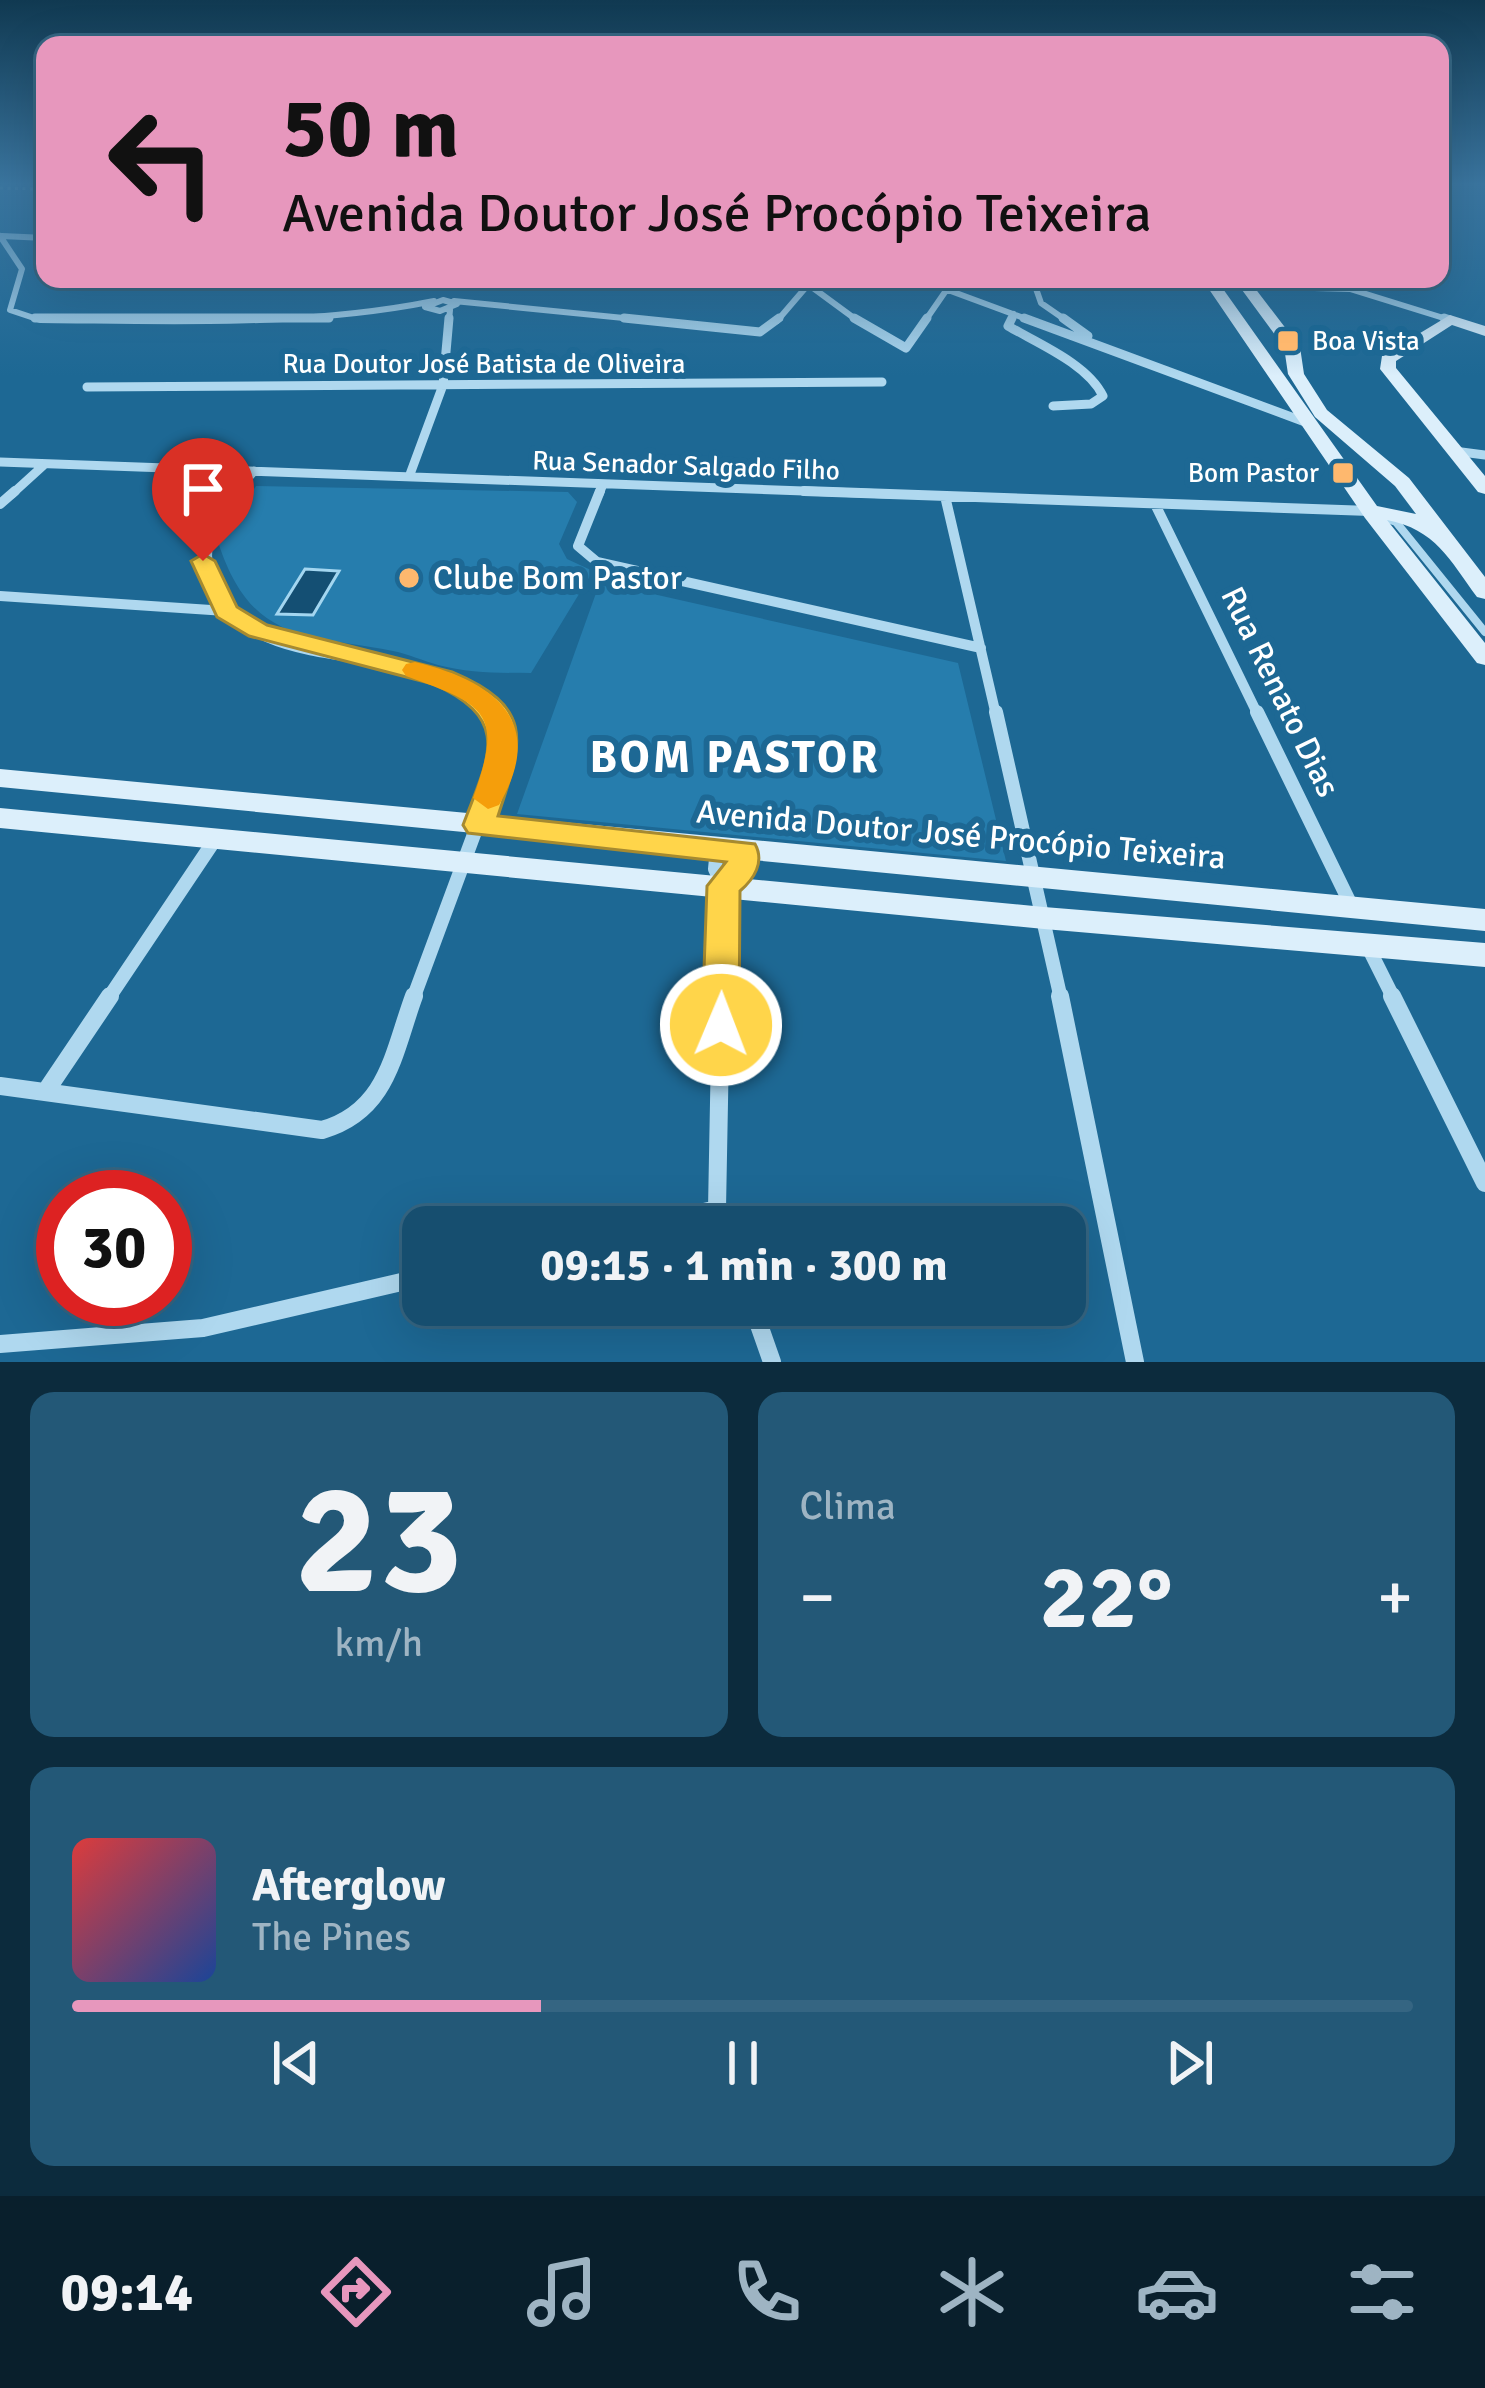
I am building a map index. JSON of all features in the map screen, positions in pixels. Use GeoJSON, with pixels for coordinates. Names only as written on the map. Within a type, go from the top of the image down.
{"type":"FeatureCollection","features":[{"type":"Feature","properties":{"kind":"main road"},"geometry":{"type":"LineString","coordinates":[[1215,288],[1250,338],[1283,406],[1402,482],[1485,592]]}},
{"type":"Feature","properties":{"kind":"main road"},"geometry":{"type":"LineString","coordinates":[[1248,288],[1286,339],[1308,396],[1378,464]]}},
{"type":"Feature","properties":{"kind":"main road"},"geometry":{"type":"LineString","coordinates":[[1485,331],[1450,320],[1388,359],[1388,369],[1485,488]]}},
{"type":"Feature","properties":{"kind":"main road"},"geometry":{"type":"LineString","coordinates":[[1250,338],[1286,339]]}},
{"type":"Feature","properties":{"kind":"main road"},"geometry":{"type":"LineString","coordinates":[[1305,422],[1485,658]]}},
{"type":"Feature","properties":{"kind":"main road"},"geometry":{"type":"LineString","coordinates":[[1371,513],[1397,502],[1402,482]]}},
{"type":"Feature","properties":{"kind":"main road"},"geometry":{"type":"LineString","coordinates":[[1371,513],[1396,514],[1428,525],[1466,568]]}},
{"type":"Feature","properties":{"kind":"main road","name":"Avenida Doutor José Procópio Teixeira"},"geometry":{"type":"LineString","coordinates":[[0,778],[1485,920]]}},
{"type":"Feature","properties":{"kind":"main road"},"geometry":{"type":"LineString","coordinates":[[30,821],[61,784]]}},
{"type":"Feature","properties":{"kind":"main road"},"geometry":{"type":"LineString","coordinates":[[0,818],[1044,918],[1485,955]]}},
{"type":"Feature","properties":{"kind":"street"},"geometry":{"type":"LineString","coordinates":[[8,249],[22,269],[10,310],[40,320],[291,321],[430,305],[488,306],[760,332],[772,327],[806,288]]}},
{"type":"Feature","properties":{"kind":"street"},"geometry":{"type":"LineString","coordinates":[[818,288],[873,332],[906,348],[948,290],[1283,406]]}},
{"type":"Feature","properties":{"kind":"street"},"geometry":{"type":"LineString","coordinates":[[1036,288],[1041,303],[1106,348]]}},
{"type":"Feature","properties":{"kind":"street"},"geometry":{"type":"LineString","coordinates":[[1335,288],[1450,320]]}},
{"type":"Feature","properties":{"kind":"street"},"geometry":{"type":"LineString","coordinates":[[409,477],[442,385],[454,306]]}},
{"type":"Feature","properties":{"kind":"street"},"geometry":{"type":"LineString","coordinates":[[1014,314],[1007,326],[1064,359],[1100,388],[1103,396],[1091,404],[1053,406]]}},
{"type":"Feature","properties":{"kind":"street","name":"Rua Doutor José Batista de Oliveira"},"geometry":{"type":"LineString","coordinates":[[87,387],[882,382]]}},
{"type":"Feature","properties":{"kind":"street"},"geometry":{"type":"LineString","coordinates":[[1454,451],[1485,455]]}},
{"type":"Feature","properties":{"kind":"street","name":"Rua Senador Salgado Filho"},"geometry":{"type":"LineString","coordinates":[[0,462],[1371,513]]}},
{"type":"Feature","properties":{"kind":"street"},"geometry":{"type":"LineString","coordinates":[[0,504],[46,464]]}},
{"type":"Feature","properties":{"kind":"street"},"geometry":{"type":"LineString","coordinates":[[226,611],[203,561],[205,541],[254,471]]}},
{"type":"Feature","properties":{"kind":"street"},"geometry":{"type":"LineString","coordinates":[[603,484],[578,546],[597,562],[981,649]]}},
{"type":"Feature","properties":{"kind":"street"},"geometry":{"type":"LineString","coordinates":[[945,496],[1044,918],[1135,1362]]}},
{"type":"Feature","properties":{"kind":"street","name":"Rua Renato Dias"},"geometry":{"type":"LineString","coordinates":[[1155,504],[1352,908]]}},
{"type":"Feature","properties":{"kind":"street"},"geometry":{"type":"LineString","coordinates":[[0,596],[226,611],[258,631],[298,645],[410,668],[468,689],[498,716],[506,748],[378,1095],[324,1131],[0,1086]]}},
{"type":"Feature","properties":{"kind":"street"},"geometry":{"type":"LineString","coordinates":[[46,1091],[216,838]]}},
{"type":"Feature","properties":{"kind":"street"},"geometry":{"type":"LineString","coordinates":[[721,1206],[723,886],[715,869],[730,851],[740,872],[723,886]]}},
{"type":"Feature","properties":{"kind":"street"},"geometry":{"type":"LineString","coordinates":[[1366,944],[1485,1184]]}},
{"type":"Feature","properties":{"kind":"street"},"geometry":{"type":"LineString","coordinates":[[0,1344],[203,1328],[402,1282]]}},
{"type":"Feature","properties":{"kind":"street"},"geometry":{"type":"LineString","coordinates":[[759,1326],[772,1362]]}},
{"type":"Feature","properties":{"kind":"lane"},"geometry":{"type":"LineString","coordinates":[[1371,513],[1396,522],[1485,632]]}},
{"type":"Feature","properties":{"kind":"shaded area","name":"Clube Bom Pastor"},"geometry":{"type":"Polygon","coordinates":[[[256,486],[568,492],[577,502],[559,544],[567,559],[593,571],[531,673],[461,670],[399,652],[307,636],[264,616],[247,599],[218,542],[256,486]]]}},
{"type":"Feature","properties":{"kind":"shaded area"},"geometry":{"type":"Polygon","coordinates":[[[305,569],[339,571],[313,615],[277,614],[305,569]]]}},
{"type":"Feature","properties":{"kind":"shaded area"},"geometry":{"type":"Polygon","coordinates":[[[600,582],[958,663],[1006,861],[517,814],[600,582]]]}},
{"type":"Feature","properties":{"kind":"slow traffic"},"geometry":{"type":"LineString","coordinates":[[415,670],[468,689],[498,716],[506,748],[488,798]]}},
{"type":"Feature","properties":{"kind":"place","name":"Boa Vista"},"geometry":{"type":"Point","coordinates":[1288,341]}},
{"type":"Feature","properties":{"kind":"place","name":"Bom Pastor"},"geometry":{"type":"Point","coordinates":[1343,473]}},
{"type":"Feature","properties":{"kind":"place","name":"Clube Bom Pastor"},"geometry":{"type":"Point","coordinates":[409,578]}},
{"type":"Feature","properties":{"kind":"district","name":"BOM PASTOR"},"geometry":{"type":"Point","coordinates":[735,757]}},
{"type":"Feature","properties":{"kind":"route"},"geometry":{"type":"LineString","coordinates":[[203,561],[226,611],[258,631],[298,645],[442,678],[468,689],[498,716],[506,748],[479,825],[743,852],[740,872],[723,886],[721,1025]]}}]}
